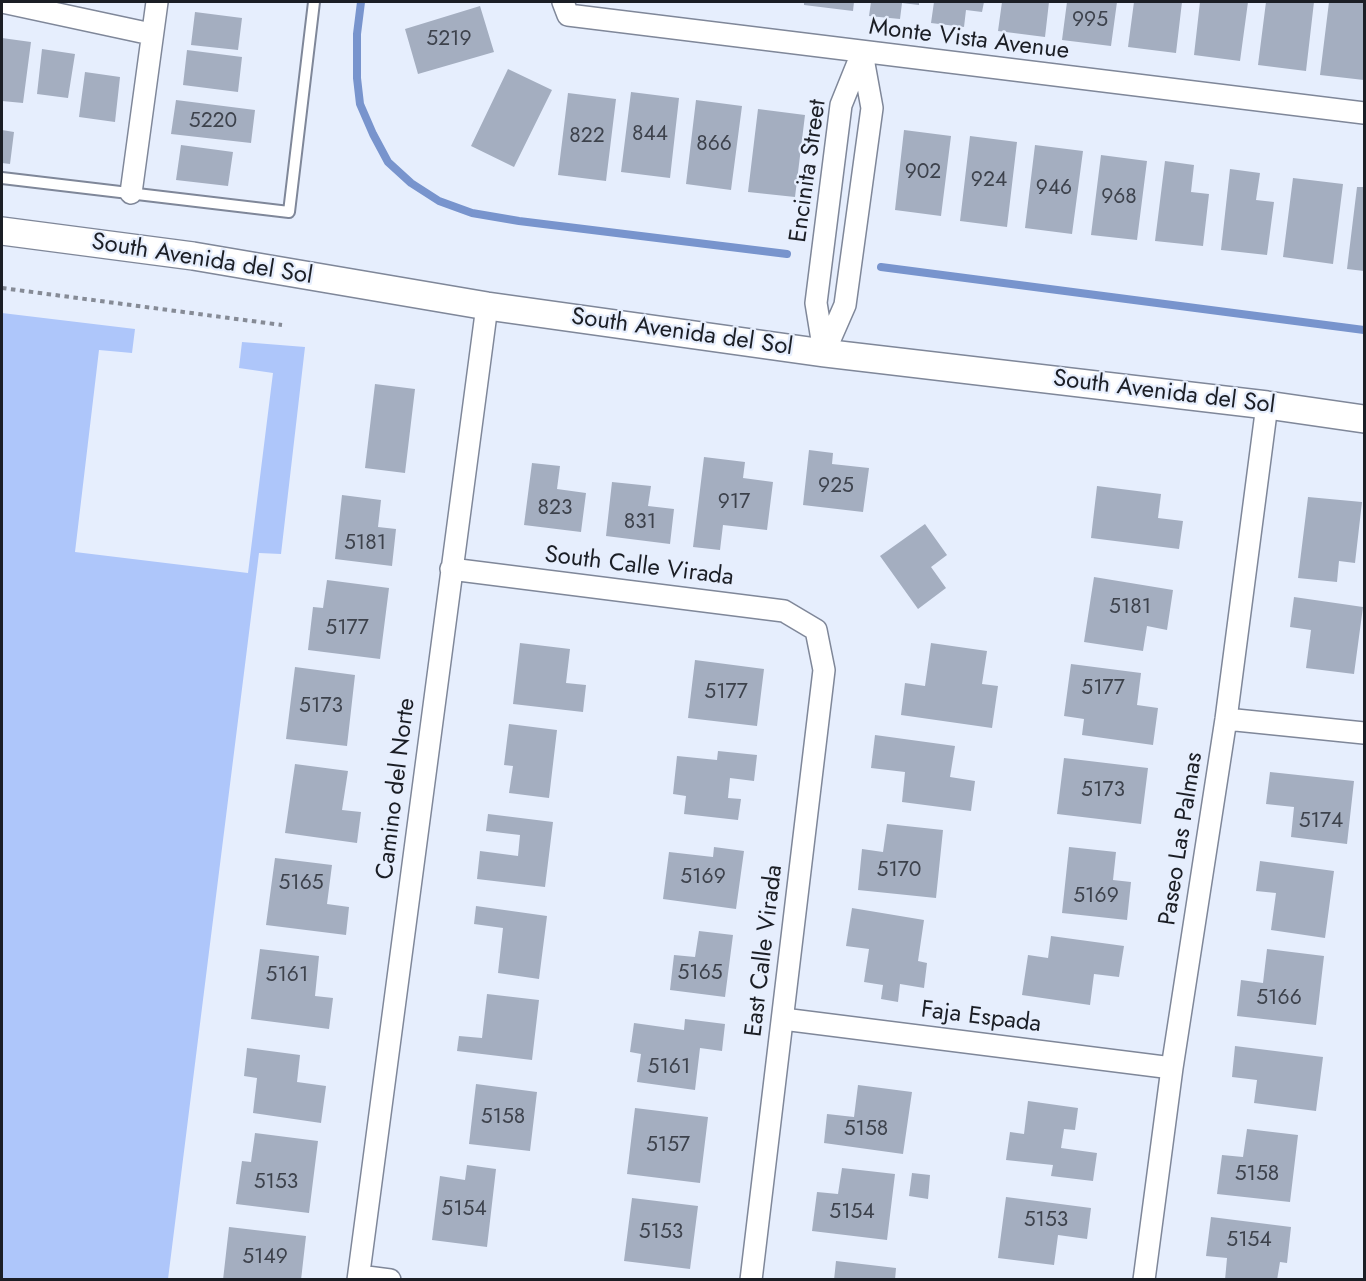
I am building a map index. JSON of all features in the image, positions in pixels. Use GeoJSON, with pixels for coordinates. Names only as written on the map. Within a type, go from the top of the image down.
{"type":"FeatureCollection","features":[{"type":"Feature","properties":{"kind":"street"},"geometry":{"type":"LineString","coordinates":[[2,2],[151,34]]}},
{"type":"Feature","properties":{"kind":"street"},"geometry":{"type":"LineString","coordinates":[[131,193],[157,2]]}},
{"type":"Feature","properties":{"kind":"street","name":"Monte Vista Avenue"},"geometry":{"type":"LineString","coordinates":[[565,8],[862,53],[1365,113]]}},
{"type":"Feature","properties":{"kind":"street"},"geometry":{"type":"LineString","coordinates":[[825,353],[845,305],[872,108],[862,53]]}},
{"type":"Feature","properties":{"kind":"street","name":"Encinita Street"},"geometry":{"type":"LineString","coordinates":[[825,353],[816,303],[841,105],[862,53]]}},
{"type":"Feature","properties":{"kind":"street","name":"South Avenida del Sol"},"geometry":{"type":"LineString","coordinates":[[2,231],[194,256],[487,306],[825,353],[1267,405],[1365,419]]}},
{"type":"Feature","properties":{"kind":"street","name":"Camino del Norte"},"geometry":{"type":"LineString","coordinates":[[359,1278],[487,306]]}},
{"type":"Feature","properties":{"kind":"street","name":"Paseo Las Palmas"},"geometry":{"type":"LineString","coordinates":[[1144,1280],[1172,1068],[1226,719],[1267,405]]}},
{"type":"Feature","properties":{"kind":"street","name":"South Calle Virada"},"geometry":{"type":"LineString","coordinates":[[452,569],[784,611],[816,630]]}},
{"type":"Feature","properties":{"kind":"street","name":"East Calle Virada"},"geometry":{"type":"LineString","coordinates":[[751,1280],[824,670],[816,630]]}},
{"type":"Feature","properties":{"kind":"street"},"geometry":{"type":"LineString","coordinates":[[1226,719],[1365,733]]}},
{"type":"Feature","properties":{"kind":"street","name":"Faja Espada"},"geometry":{"type":"LineString","coordinates":[[783,1019],[1172,1068]]}},
{"type":"Feature","properties":{"kind":"street"},"geometry":{"type":"LineString","coordinates":[[359,1278],[390,1280]]}},
{"type":"Feature","properties":{"kind":"lane"},"geometry":{"type":"LineString","coordinates":[[2,178],[289,212],[314,2]]}},
{"type":"Feature","properties":{"kind":"path"},"geometry":{"type":"LineString","coordinates":[[2,288],[282,325]]}},
{"type":"Feature","properties":{"kind":"shaded area"},"geometry":{"type":"Polygon","coordinates":[[[2,313],[135,329],[132,353],[99,350],[75,552],[248,573],[273,373],[239,368],[242,342],[305,347],[281,554],[259,553],[168,1279],[2,1279],[2,313]]]}},
{"type":"Feature","properties":{"kind":"building"},"geometry":{"type":"Polygon","coordinates":[[[804,2],[854,2],[853,11],[804,5],[804,2]]]}},
{"type":"Feature","properties":{"kind":"building"},"geometry":{"type":"Polygon","coordinates":[[[871,2],[919,2],[919,5],[902,3],[900,19],[869,16],[871,2]]]}},
{"type":"Feature","properties":{"kind":"building"},"geometry":{"type":"Polygon","coordinates":[[[934,2],[984,2],[982,12],[966,10],[964,27],[931,23],[934,2]]]}},
{"type":"Feature","properties":{"kind":"building"},"geometry":{"type":"Polygon","coordinates":[[[1002,2],[1049,2],[1045,37],[998,31],[1002,2]]]}},
{"type":"Feature","properties":{"kind":"building"},"geometry":{"type":"Polygon","coordinates":[[[1067,2],[1117,2],[1111,46],[1062,40],[1067,2]]]}},
{"type":"Feature","properties":{"kind":"building"},"geometry":{"type":"Polygon","coordinates":[[[1134,2],[1182,2],[1176,53],[1128,47],[1134,2]]]}},
{"type":"Feature","properties":{"kind":"building"},"geometry":{"type":"Polygon","coordinates":[[[1200,2],[1248,2],[1240,61],[1194,55],[1200,2]]]}},
{"type":"Feature","properties":{"kind":"building"},"geometry":{"type":"Polygon","coordinates":[[[1266,2],[1314,2],[1306,71],[1258,65],[1266,2]]]}},
{"type":"Feature","properties":{"kind":"building"},"geometry":{"type":"Polygon","coordinates":[[[1329,2],[1364,2],[1364,80],[1320,75],[1329,2]]]}},
{"type":"Feature","properties":{"kind":"building"},"geometry":{"type":"Polygon","coordinates":[[[480,6],[494,52],[418,74],[405,29],[480,6]]]}},
{"type":"Feature","properties":{"kind":"building"},"geometry":{"type":"Polygon","coordinates":[[[195,12],[242,18],[238,50],[191,45],[195,12]]]}},
{"type":"Feature","properties":{"kind":"building"},"geometry":{"type":"Polygon","coordinates":[[[2,38],[31,42],[23,103],[2,101],[2,38]]]}},
{"type":"Feature","properties":{"kind":"building"},"geometry":{"type":"Polygon","coordinates":[[[42,49],[75,54],[68,98],[37,94],[42,49]]]}},
{"type":"Feature","properties":{"kind":"building"},"geometry":{"type":"Polygon","coordinates":[[[187,50],[242,57],[238,92],[183,85],[187,50]]]}},
{"type":"Feature","properties":{"kind":"building"},"geometry":{"type":"Polygon","coordinates":[[[508,69],[552,90],[514,167],[471,146],[508,69]]]}},
{"type":"Feature","properties":{"kind":"building"},"geometry":{"type":"Polygon","coordinates":[[[85,72],[120,77],[115,122],[79,117],[85,72]]]}},
{"type":"Feature","properties":{"kind":"building"},"geometry":{"type":"Polygon","coordinates":[[[631,92],[679,98],[670,178],[621,172],[631,92]]]}},
{"type":"Feature","properties":{"kind":"building"},"geometry":{"type":"Polygon","coordinates":[[[568,93],[616,99],[606,181],[558,175],[568,93]]]}},
{"type":"Feature","properties":{"kind":"building"},"geometry":{"type":"Polygon","coordinates":[[[176,100],[255,110],[251,143],[171,134],[176,100]]]}},
{"type":"Feature","properties":{"kind":"building"},"geometry":{"type":"Polygon","coordinates":[[[696,100],[742,106],[731,190],[686,184],[696,100]]]}},
{"type":"Feature","properties":{"kind":"building"},"geometry":{"type":"Polygon","coordinates":[[[758,109],[805,115],[795,197],[748,192],[758,109]]]}},
{"type":"Feature","properties":{"kind":"building"},"geometry":{"type":"Polygon","coordinates":[[[2,130],[14,132],[10,164],[2,163],[2,130]]]}},
{"type":"Feature","properties":{"kind":"building"},"geometry":{"type":"Polygon","coordinates":[[[904,130],[951,136],[941,216],[895,210],[904,130]]]}},
{"type":"Feature","properties":{"kind":"building"},"geometry":{"type":"Polygon","coordinates":[[[970,136],[1017,142],[1007,227],[960,221],[970,136]]]}},
{"type":"Feature","properties":{"kind":"building"},"geometry":{"type":"Polygon","coordinates":[[[181,145],[233,152],[228,186],[176,180],[181,145]]]}},
{"type":"Feature","properties":{"kind":"building"},"geometry":{"type":"Polygon","coordinates":[[[1035,145],[1083,151],[1072,234],[1025,228],[1035,145]]]}},
{"type":"Feature","properties":{"kind":"building"},"geometry":{"type":"Polygon","coordinates":[[[1101,155],[1147,161],[1137,240],[1091,235],[1101,155]]]}},
{"type":"Feature","properties":{"kind":"building"},"geometry":{"type":"Polygon","coordinates":[[[1165,161],[1194,165],[1191,192],[1209,194],[1203,246],[1155,241],[1165,161]]]}},
{"type":"Feature","properties":{"kind":"building"},"geometry":{"type":"Polygon","coordinates":[[[1230,169],[1260,173],[1256,200],[1274,202],[1267,255],[1221,250],[1230,169]]]}},
{"type":"Feature","properties":{"kind":"building"},"geometry":{"type":"Polygon","coordinates":[[[1293,178],[1343,184],[1333,264],[1283,257],[1293,178]]]}},
{"type":"Feature","properties":{"kind":"building"},"geometry":{"type":"Polygon","coordinates":[[[1357,187],[1364,187],[1364,271],[1347,269],[1357,187]]]}},
{"type":"Feature","properties":{"kind":"building"},"geometry":{"type":"Polygon","coordinates":[[[375,384],[415,389],[405,473],[365,468],[375,384]]]}},
{"type":"Feature","properties":{"kind":"building"},"geometry":{"type":"Polygon","coordinates":[[[809,450],[833,453],[832,464],[869,468],[863,512],[803,505],[809,450]]]}},
{"type":"Feature","properties":{"kind":"building"},"geometry":{"type":"Polygon","coordinates":[[[704,457],[745,462],[743,478],[773,482],[767,530],[723,525],[720,550],[693,547],[704,457]]]}},
{"type":"Feature","properties":{"kind":"building"},"geometry":{"type":"Polygon","coordinates":[[[532,463],[560,466],[557,489],[586,493],[581,532],[524,525],[532,463]]]}},
{"type":"Feature","properties":{"kind":"building"},"geometry":{"type":"Polygon","coordinates":[[[612,482],[651,486],[648,506],[674,509],[670,544],[606,536],[612,482]]]}},
{"type":"Feature","properties":{"kind":"building"},"geometry":{"type":"Polygon","coordinates":[[[1097,486],[1161,494],[1158,518],[1183,521],[1179,549],[1091,538],[1097,486]]]}},
{"type":"Feature","properties":{"kind":"building"},"geometry":{"type":"Polygon","coordinates":[[[342,495],[381,500],[378,527],[396,529],[392,566],[335,559],[342,495]]]}},
{"type":"Feature","properties":{"kind":"building"},"geometry":{"type":"Polygon","coordinates":[[[1308,497],[1362,502],[1355,563],[1339,561],[1337,582],[1298,578],[1308,497]]]}},
{"type":"Feature","properties":{"kind":"building"},"geometry":{"type":"Polygon","coordinates":[[[925,524],[947,555],[931,567],[946,588],[918,609],[880,556],[925,524]]]}},
{"type":"Feature","properties":{"kind":"building"},"geometry":{"type":"Polygon","coordinates":[[[1094,577],[1173,590],[1167,630],[1147,626],[1143,651],[1084,642],[1094,577]]]}},
{"type":"Feature","properties":{"kind":"building"},"geometry":{"type":"Polygon","coordinates":[[[327,580],[389,588],[380,659],[308,650],[313,607],[323,608],[327,580]]]}},
{"type":"Feature","properties":{"kind":"building"},"geometry":{"type":"Polygon","coordinates":[[[1294,597],[1363,607],[1354,674],[1306,668],[1311,630],[1290,627],[1294,597]]]}},
{"type":"Feature","properties":{"kind":"building"},"geometry":{"type":"Polygon","coordinates":[[[520,643],[570,649],[566,683],[586,685],[583,712],[513,704],[520,643]]]}},
{"type":"Feature","properties":{"kind":"building"},"geometry":{"type":"Polygon","coordinates":[[[931,643],[987,651],[982,684],[998,686],[992,728],[901,715],[905,683],[925,686],[931,643]]]}},
{"type":"Feature","properties":{"kind":"building"},"geometry":{"type":"Polygon","coordinates":[[[695,660],[764,669],[757,726],[688,718],[695,660]]]}},
{"type":"Feature","properties":{"kind":"building"},"geometry":{"type":"Polygon","coordinates":[[[1071,664],[1141,673],[1137,705],[1158,708],[1153,745],[1082,735],[1084,719],[1064,716],[1071,664]]]}},
{"type":"Feature","properties":{"kind":"building"},"geometry":{"type":"Polygon","coordinates":[[[295,667],[355,675],[347,746],[286,739],[295,667]]]}},
{"type":"Feature","properties":{"kind":"building"},"geometry":{"type":"Polygon","coordinates":[[[509,724],[557,730],[549,798],[509,793],[513,766],[504,765],[509,724]]]}},
{"type":"Feature","properties":{"kind":"building"},"geometry":{"type":"Polygon","coordinates":[[[875,735],[955,746],[950,777],[975,781],[971,811],[902,802],[905,772],[871,768],[875,735]]]}},
{"type":"Feature","properties":{"kind":"building"},"geometry":{"type":"Polygon","coordinates":[[[718,751],[757,755],[754,781],[730,778],[728,798],[741,799],[738,820],[684,814],[686,796],[673,794],[677,756],[717,760],[718,751]]]}},
{"type":"Feature","properties":{"kind":"building"},"geometry":{"type":"Polygon","coordinates":[[[1064,758],[1148,768],[1141,824],[1057,814],[1064,758]]]}},
{"type":"Feature","properties":{"kind":"building"},"geometry":{"type":"Polygon","coordinates":[[[295,764],[348,771],[342,810],[361,812],[357,843],[285,833],[295,764]]]}},
{"type":"Feature","properties":{"kind":"building"},"geometry":{"type":"Polygon","coordinates":[[[1270,772],[1354,781],[1347,844],[1291,837],[1294,807],[1266,804],[1270,772]]]}},
{"type":"Feature","properties":{"kind":"building"},"geometry":{"type":"Polygon","coordinates":[[[488,814],[553,822],[545,887],[477,879],[480,851],[518,856],[520,835],[486,831],[488,814]]]}},
{"type":"Feature","properties":{"kind":"building"},"geometry":{"type":"Polygon","coordinates":[[[887,824],[943,830],[936,898],[858,890],[862,849],[883,852],[887,824]]]}},
{"type":"Feature","properties":{"kind":"building"},"geometry":{"type":"Polygon","coordinates":[[[714,847],[744,851],[736,909],[663,899],[669,852],[713,857],[714,847]]]}},
{"type":"Feature","properties":{"kind":"building"},"geometry":{"type":"Polygon","coordinates":[[[1069,847],[1116,852],[1113,880],[1131,882],[1127,920],[1062,913],[1069,847]]]}},
{"type":"Feature","properties":{"kind":"building"},"geometry":{"type":"Polygon","coordinates":[[[275,858],[332,865],[327,904],[349,907],[346,935],[266,925],[275,858]]]}},
{"type":"Feature","properties":{"kind":"building"},"geometry":{"type":"Polygon","coordinates":[[[1260,861],[1334,871],[1325,938],[1271,930],[1276,893],[1256,891],[1260,861]]]}},
{"type":"Feature","properties":{"kind":"building"},"geometry":{"type":"Polygon","coordinates":[[[476,906],[547,916],[539,979],[498,973],[503,928],[474,924],[476,906]]]}},
{"type":"Feature","properties":{"kind":"building"},"geometry":{"type":"Polygon","coordinates":[[[852,908],[924,920],[918,961],[927,963],[924,988],[900,984],[898,1002],[881,999],[883,985],[864,982],[869,949],[846,946],[852,908]]]}},
{"type":"Feature","properties":{"kind":"building"},"geometry":{"type":"Polygon","coordinates":[[[699,931],[733,935],[725,997],[670,990],[674,955],[695,957],[699,931]]]}},
{"type":"Feature","properties":{"kind":"building"},"geometry":{"type":"Polygon","coordinates":[[[1051,936],[1124,946],[1119,977],[1094,974],[1090,1005],[1022,995],[1028,955],[1048,958],[1051,936]]]}},
{"type":"Feature","properties":{"kind":"building"},"geometry":{"type":"Polygon","coordinates":[[[260,949],[319,956],[315,996],[333,998],[329,1029],[251,1019],[260,949]]]}},
{"type":"Feature","properties":{"kind":"building"},"geometry":{"type":"Polygon","coordinates":[[[1267,949],[1324,956],[1316,1025],[1237,1016],[1241,980],[1263,983],[1267,949]]]}},
{"type":"Feature","properties":{"kind":"building"},"geometry":{"type":"Polygon","coordinates":[[[487,994],[539,1000],[532,1060],[457,1051],[459,1036],[482,1038],[487,994]]]}},
{"type":"Feature","properties":{"kind":"building"},"geometry":{"type":"Polygon","coordinates":[[[685,1019],[725,1024],[722,1051],[700,1048],[695,1090],[637,1082],[641,1054],[630,1052],[634,1023],[684,1030],[685,1019]]]}},
{"type":"Feature","properties":{"kind":"building"},"geometry":{"type":"Polygon","coordinates":[[[1235,1046],[1323,1057],[1316,1111],[1254,1103],[1257,1080],[1232,1077],[1235,1046]]]}},
{"type":"Feature","properties":{"kind":"building"},"geometry":{"type":"Polygon","coordinates":[[[247,1048],[300,1055],[297,1082],[326,1086],[321,1123],[253,1113],[257,1078],[244,1076],[247,1048]]]}},
{"type":"Feature","properties":{"kind":"building"},"geometry":{"type":"Polygon","coordinates":[[[476,1084],[537,1092],[530,1151],[469,1144],[476,1084]]]}},
{"type":"Feature","properties":{"kind":"building"},"geometry":{"type":"Polygon","coordinates":[[[858,1085],[912,1092],[903,1154],[824,1143],[827,1114],[854,1117],[858,1085]]]}},
{"type":"Feature","properties":{"kind":"building"},"geometry":{"type":"Polygon","coordinates":[[[1028,1101],[1078,1108],[1075,1130],[1064,1129],[1061,1148],[1097,1153],[1093,1181],[1051,1176],[1053,1165],[1006,1160],[1010,1132],[1024,1134],[1028,1101]]]}},
{"type":"Feature","properties":{"kind":"building"},"geometry":{"type":"Polygon","coordinates":[[[635,1108],[708,1117],[700,1183],[627,1174],[635,1108]]]}},
{"type":"Feature","properties":{"kind":"building"},"geometry":{"type":"Polygon","coordinates":[[[1247,1129],[1298,1135],[1290,1202],[1217,1194],[1222,1155],[1243,1157],[1247,1129]]]}},
{"type":"Feature","properties":{"kind":"building"},"geometry":{"type":"Polygon","coordinates":[[[255,1133],[318,1141],[309,1213],[236,1204],[242,1161],[251,1162],[255,1133]]]}},
{"type":"Feature","properties":{"kind":"building"},"geometry":{"type":"Polygon","coordinates":[[[467,1165],[496,1169],[487,1247],[432,1240],[440,1176],[465,1180],[467,1165]]]}},
{"type":"Feature","properties":{"kind":"building"},"geometry":{"type":"Polygon","coordinates":[[[842,1168],[895,1174],[887,1240],[812,1231],[817,1192],[838,1194],[842,1168]]]}},
{"type":"Feature","properties":{"kind":"building"},"geometry":{"type":"Polygon","coordinates":[[[912,1173],[930,1175],[928,1199],[909,1196],[912,1173]]]}},
{"type":"Feature","properties":{"kind":"building"},"geometry":{"type":"Polygon","coordinates":[[[1006,1197],[1091,1208],[1087,1239],[1058,1235],[1054,1265],[998,1258],[1006,1197]]]}},
{"type":"Feature","properties":{"kind":"building"},"geometry":{"type":"Polygon","coordinates":[[[632,1198],[698,1206],[690,1269],[624,1261],[632,1198]]]}},
{"type":"Feature","properties":{"kind":"building"},"geometry":{"type":"Polygon","coordinates":[[[1211,1217],[1291,1227],[1287,1263],[1280,1262],[1277,1280],[1225,1280],[1227,1258],[1206,1256],[1211,1217]]]}},
{"type":"Feature","properties":{"kind":"building"},"geometry":{"type":"Polygon","coordinates":[[[229,1227],[306,1236],[301,1280],[223,1280],[229,1227]]]}},
{"type":"Feature","properties":{"kind":"building"},"geometry":{"type":"Polygon","coordinates":[[[836,1261],[896,1268],[895,1280],[834,1280],[836,1261]]]}},
{"type":"Feature","properties":{"kind":"waterway"},"geometry":{"type":"LineString","coordinates":[[361,2],[357,34],[357,78],[360,104],[388,162],[411,183],[439,201],[472,213],[519,221],[787,254]]}},
{"type":"Feature","properties":{"kind":"waterway"},"geometry":{"type":"LineString","coordinates":[[881,267],[1364,330]]}}]}
